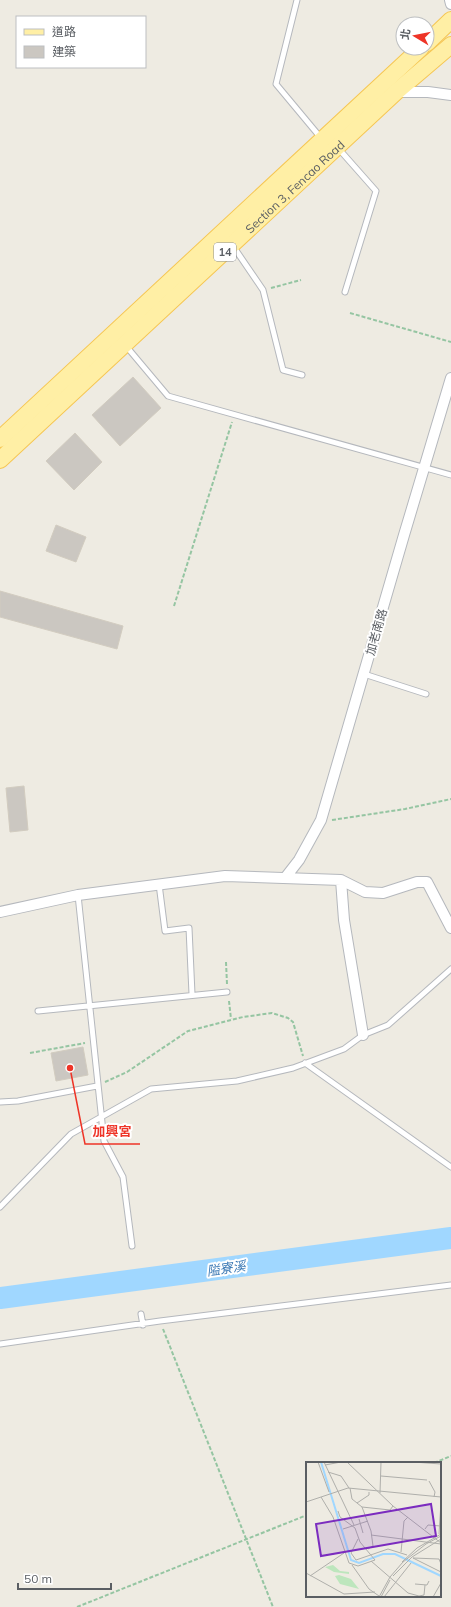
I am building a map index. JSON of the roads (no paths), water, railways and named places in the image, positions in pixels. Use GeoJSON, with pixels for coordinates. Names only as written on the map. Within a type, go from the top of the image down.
{"type":"FeatureCollection","features":[{"type":"Feature","properties":{"kind":"main road"},"geometry":{"type":"LineString","coordinates":[[435,35],[451,20]]}},
{"type":"Feature","properties":{"kind":"main road","name":"Section 3, Fencao Road"},"geometry":{"type":"LineString","coordinates":[[0,460],[233,246],[396,92],[451,45]]}},
{"type":"Feature","properties":{"kind":"main road","name":"Section 3, Fencao Road"},"geometry":{"type":"LineString","coordinates":[[0,439],[412,56]]}},
{"type":"Feature","properties":{"kind":"street"},"geometry":{"type":"LineString","coordinates":[[450,0],[451,4]]}},
{"type":"Feature","properties":{"kind":"street"},"geometry":{"type":"LineString","coordinates":[[396,92],[428,92],[451,95]]}},
{"type":"Feature","properties":{"kind":"street","name":"加老南路"},"geometry":{"type":"LineString","coordinates":[[285,878],[299,860],[321,820],[451,378]]}},
{"type":"Feature","properties":{"kind":"street"},"geometry":{"type":"LineString","coordinates":[[0,912],[78,895],[159,883],[225,876],[341,880],[365,892],[383,893],[417,882],[428,882],[451,928]]}},
{"type":"Feature","properties":{"kind":"street"},"geometry":{"type":"LineString","coordinates":[[341,880],[344,920],[363,1035]]}},
{"type":"Feature","properties":{"kind":"lane"},"geometry":{"type":"LineString","coordinates":[[297,0],[276,84],[322,139]]}},
{"type":"Feature","properties":{"kind":"lane"},"geometry":{"type":"LineString","coordinates":[[338,148],[376,191],[345,292]]}},
{"type":"Feature","properties":{"kind":"lane"},"geometry":{"type":"LineString","coordinates":[[233,246],[263,290],[283,370],[302,375]]}},
{"type":"Feature","properties":{"kind":"lane"},"geometry":{"type":"LineString","coordinates":[[125,345],[168,396],[235,413],[451,475]]}},
{"type":"Feature","properties":{"kind":"lane"},"geometry":{"type":"LineString","coordinates":[[364,674],[426,694]]}},
{"type":"Feature","properties":{"kind":"lane"},"geometry":{"type":"LineString","coordinates":[[159,883],[165,931],[189,928],[192,994]]}},
{"type":"Feature","properties":{"kind":"lane"},"geometry":{"type":"LineString","coordinates":[[78,895],[104,1141],[123,1177],[132,1246]]}},
{"type":"Feature","properties":{"kind":"lane"},"geometry":{"type":"LineString","coordinates":[[0,1208],[71,1134],[151,1089],[237,1081],[293,1068],[344,1049],[363,1035],[388,1025],[436,984],[451,969]]}},
{"type":"Feature","properties":{"kind":"lane"},"geometry":{"type":"LineString","coordinates":[[38,1011],[192,994],[227,992]]}},
{"type":"Feature","properties":{"kind":"lane"},"geometry":{"type":"LineString","coordinates":[[305,1063],[451,1167]]}},
{"type":"Feature","properties":{"kind":"lane"},"geometry":{"type":"LineString","coordinates":[[0,1102],[18,1101],[97,1086]]}},
{"type":"Feature","properties":{"kind":"lane"},"geometry":{"type":"LineString","coordinates":[[0,1344],[143,1325],[160,1321],[451,1285]]}},
{"type":"Feature","properties":{"kind":"lane"},"geometry":{"type":"LineString","coordinates":[[141,1314],[143,1325]]}},
{"type":"Feature","properties":{"kind":"waterway","name":"隘寮溪"},"geometry":{"type":"LineString","coordinates":[[0,1298],[451,1238]]}},
{"type":"Feature","properties":{"kind":"place","name":"加興宮"},"geometry":{"type":"Point","coordinates":[70,1068]}}]}
